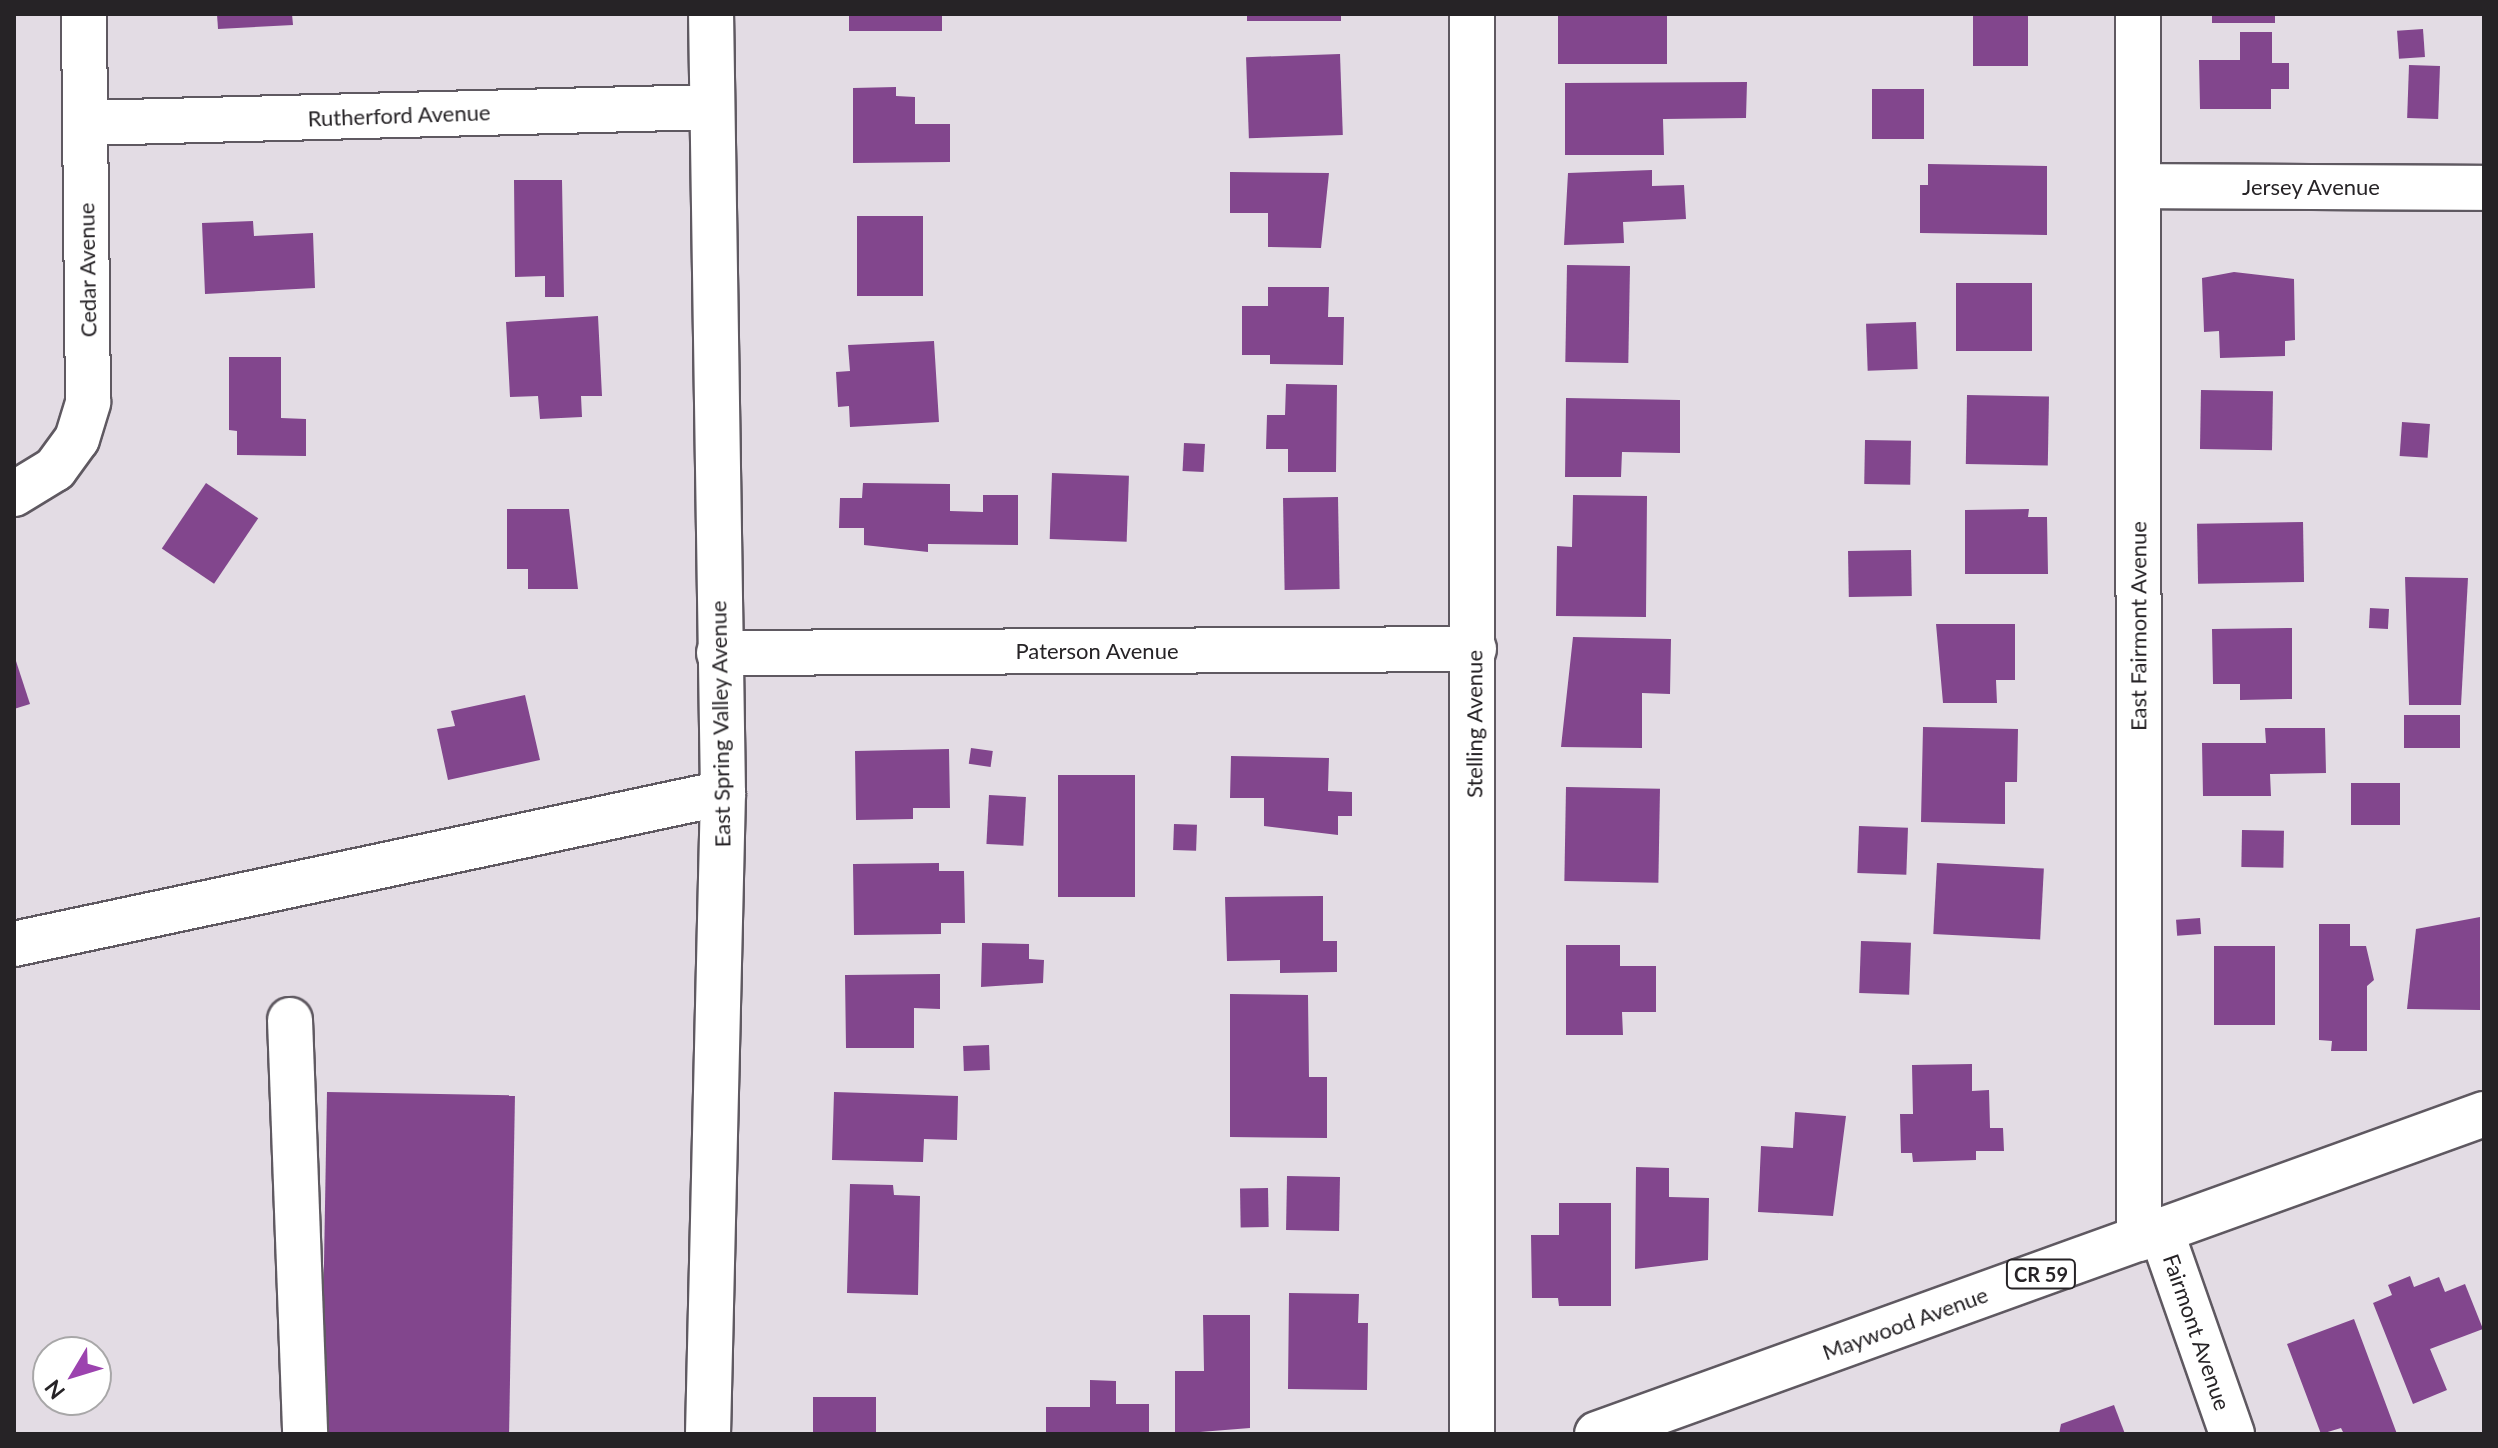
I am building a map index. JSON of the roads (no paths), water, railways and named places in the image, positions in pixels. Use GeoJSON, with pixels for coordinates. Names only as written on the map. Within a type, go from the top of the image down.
{"type":"FeatureCollection","features":[{"type":"Feature","properties":{"kind":"street","name":"Cedar Avenue"},"geometry":{"type":"LineString","coordinates":[[14,494],[55,469],[77,439],[88,402],[84,14]]}},
{"type":"Feature","properties":{"kind":"street","name":"East Spring Valley Avenue"},"geometry":{"type":"LineString","coordinates":[[708,1434],[723,793],[711,14]]}},
{"type":"Feature","properties":{"kind":"street","name":"Stelling Avenue"},"geometry":{"type":"LineString","coordinates":[[1472,14],[1472,1434]]}},
{"type":"Feature","properties":{"kind":"street","name":"East Fairmont Avenue"},"geometry":{"type":"LineString","coordinates":[[2138,14],[2150,1235]]}},
{"type":"Feature","properties":{"kind":"street","name":"Rutherford Avenue"},"geometry":{"type":"LineString","coordinates":[[86,123],[712,107]]}},
{"type":"Feature","properties":{"kind":"street","name":"Jersey Avenue"},"geometry":{"type":"LineString","coordinates":[[2138,186],[2484,188]]}},
{"type":"Feature","properties":{"kind":"street","name":"Paterson Avenue"},"geometry":{"type":"LineString","coordinates":[[719,653],[1474,649]]}},
{"type":"Feature","properties":{"kind":"street"},"geometry":{"type":"LineString","coordinates":[[14,944],[723,793]]}},
{"type":"Feature","properties":{"kind":"street"},"geometry":{"type":"LineString","coordinates":[[290,1020],[305,1434]]}},
{"type":"Feature","properties":{"kind":"street","name":"Maywood Avenue"},"geometry":{"type":"LineString","coordinates":[[1597,1434],[2484,1114]]}},
{"type":"Feature","properties":{"kind":"street","name":"Fairmont Avenue"},"geometry":{"type":"LineString","coordinates":[[2150,1235],[2232,1434]]}}]}
